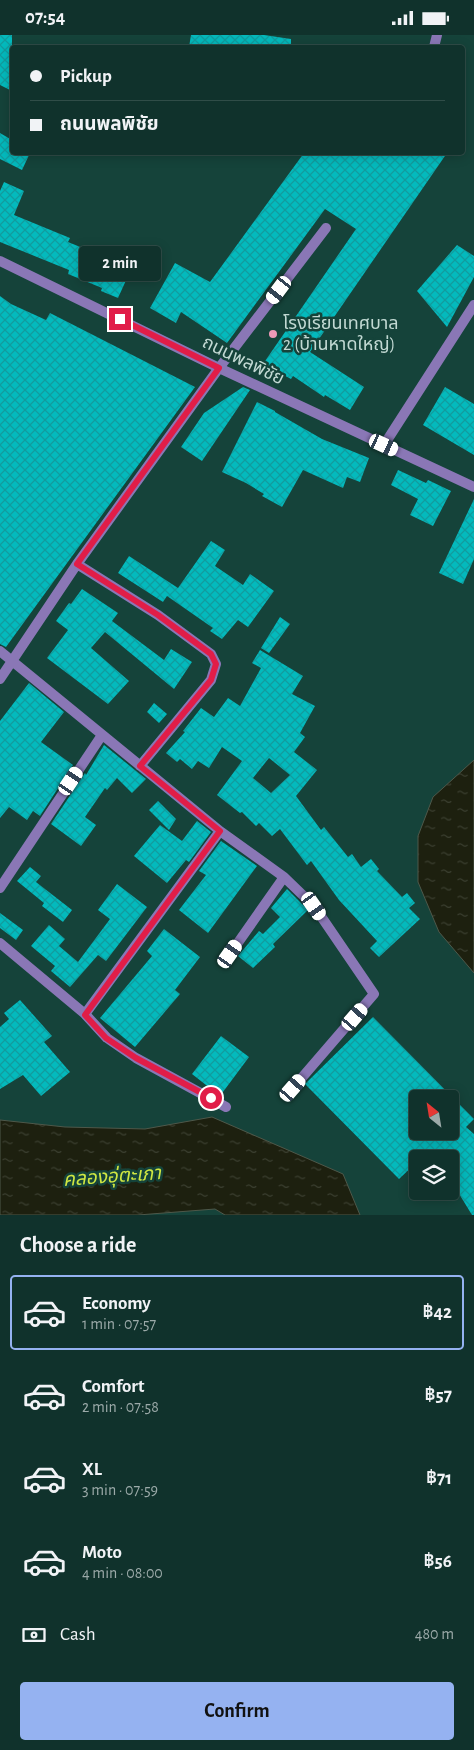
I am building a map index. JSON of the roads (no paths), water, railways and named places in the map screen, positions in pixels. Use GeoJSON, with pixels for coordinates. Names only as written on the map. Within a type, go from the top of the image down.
{"type":"FeatureCollection","features":[{"type":"Feature","properties":{"kind":"street"},"geometry":{"type":"LineString","coordinates":[[0,679],[77,564],[219,368],[326,228]]}},
{"type":"Feature","properties":{"kind":"street","name":"ถนนพลพิชัย"},"geometry":{"type":"LineString","coordinates":[[0,261],[219,368],[474,487]]}},
{"type":"Feature","properties":{"kind":"street"},"geometry":{"type":"LineString","coordinates":[[384,445],[474,305]]}},
{"type":"Feature","properties":{"kind":"street"},"geometry":{"type":"LineString","coordinates":[[77,564],[158,615],[211,654],[216,664],[211,680],[140,766]]}},
{"type":"Feature","properties":{"kind":"street"},"geometry":{"type":"LineString","coordinates":[[0,651],[220,831],[284,877],[314,906],[374,994],[293,1088]]}},
{"type":"Feature","properties":{"kind":"street"},"geometry":{"type":"LineString","coordinates":[[0,888],[102,735]]}},
{"type":"Feature","properties":{"kind":"street"},"geometry":{"type":"LineString","coordinates":[[85,1015],[220,831]]}},
{"type":"Feature","properties":{"kind":"street"},"geometry":{"type":"LineString","coordinates":[[230,954],[284,877]]}},
{"type":"Feature","properties":{"kind":"street"},"geometry":{"type":"LineString","coordinates":[[0,943],[85,1015],[106,1038],[136,1058],[226,1107]]}},
{"type":"Feature","properties":{"kind":"water"},"geometry":{"type":"Polygon","coordinates":[[[474,760],[474,973],[439,932],[418,882],[418,836],[433,797],[474,760]]]}},
{"type":"Feature","properties":{"kind":"water","name":"คลองอุ่ตะเภา"},"geometry":{"type":"Polygon","coordinates":[[[212,1117],[343,1174],[360,1215],[225,1215],[215,1209],[138,1215],[0,1215],[0,1120],[65,1127],[145,1129],[212,1117]]]}},
{"type":"Feature","properties":{"kind":"place","name":"โรงเรียนเทศบาล 2 (บ้านหาดใหญ่)"},"geometry":{"type":"Point","coordinates":[273,334]}}]}
